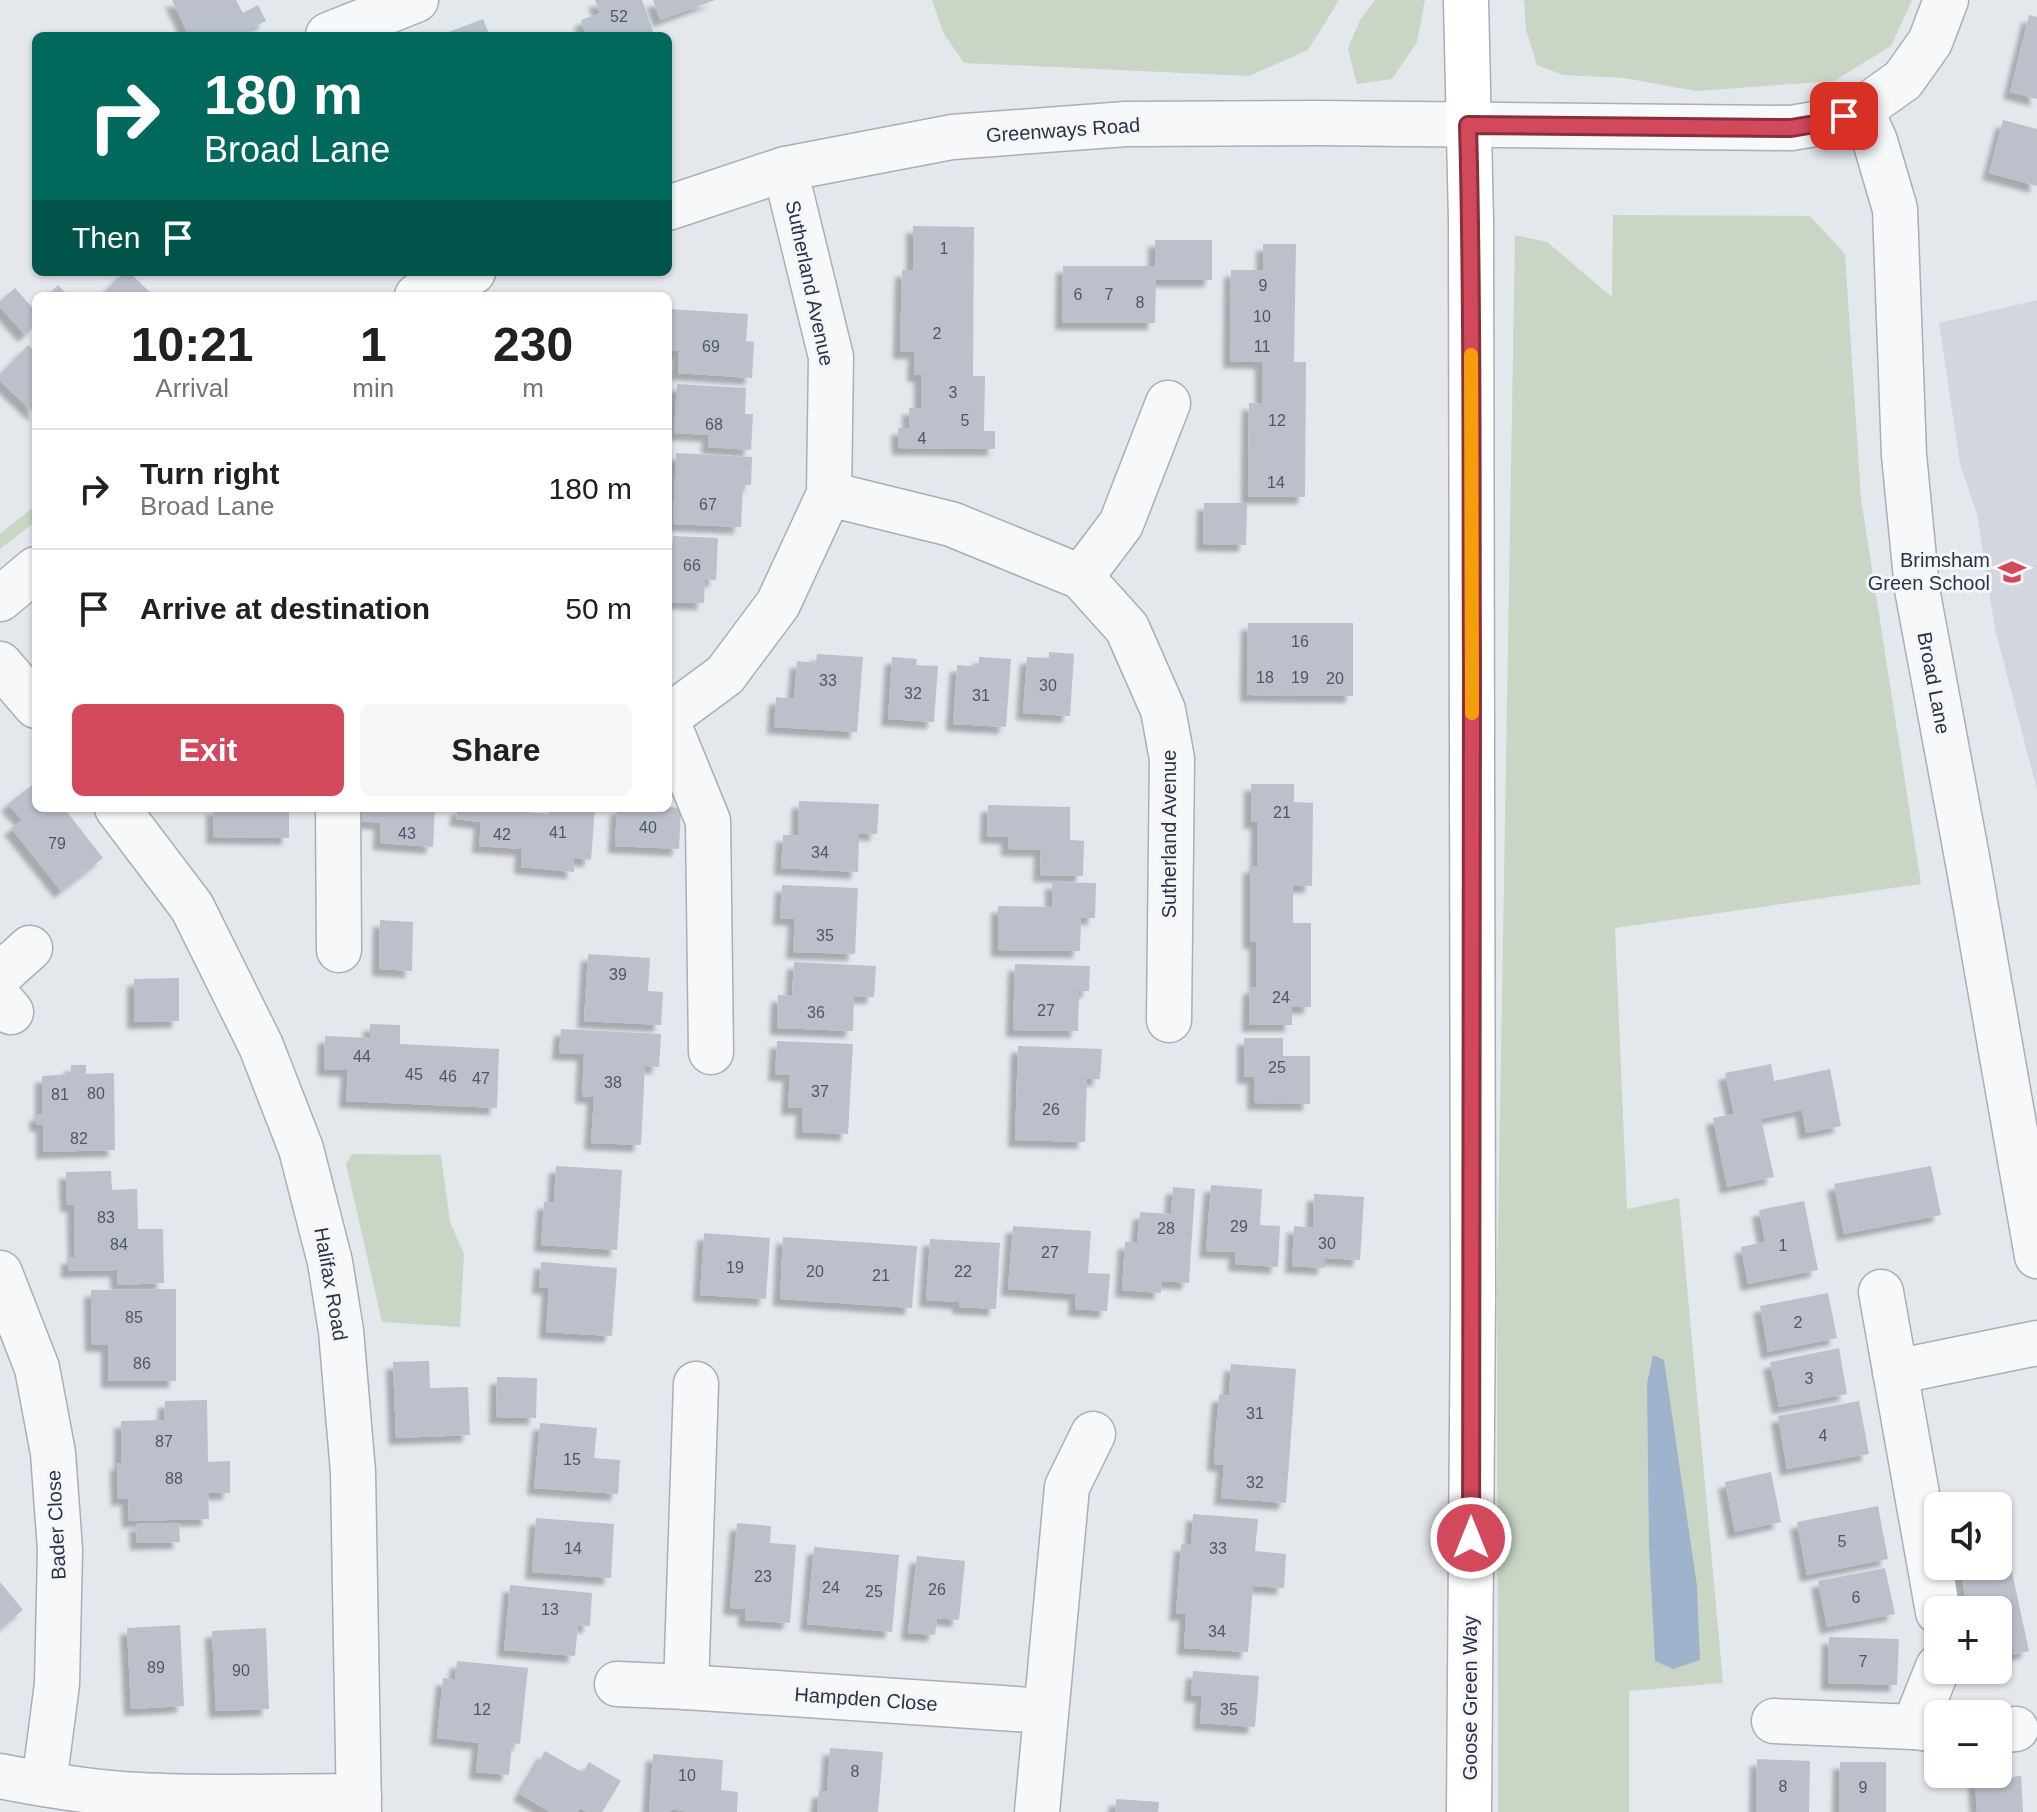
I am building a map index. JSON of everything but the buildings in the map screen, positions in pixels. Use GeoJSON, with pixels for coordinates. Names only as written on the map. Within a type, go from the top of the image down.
{"type":"FeatureCollection","features":[{"type":"Feature","properties":{"kind":"main road","name":"Goose Green Way"},"geometry":{"type":"LineString","coordinates":[[1466,0],[1471,236],[1473,1294],[1469,1812]]}},
{"type":"Feature","properties":{"kind":"street"},"geometry":{"type":"LineString","coordinates":[[326,24],[416,0]]}},
{"type":"Feature","properties":{"kind":"street"},"geometry":{"type":"LineString","coordinates":[[1468,125],[1791,128],[1827,122],[1861,110],[1903,80],[1930,42],[1946,0]]}},
{"type":"Feature","properties":{"kind":"street","name":"Broad Lane"},"geometry":{"type":"LineString","coordinates":[[1861,110],[1875,141],[1895,209],[1904,455],[1917,589],[2037,1256]]}},
{"type":"Feature","properties":{"kind":"street","name":"Greenways Road"},"geometry":{"type":"LineString","coordinates":[[672,207],[785,169],[952,137],[1110,125],[1468,125]]}},
{"type":"Feature","properties":{"kind":"street","name":"Sutherland Avenue"},"geometry":{"type":"LineString","coordinates":[[672,714],[725,675],[778,604],[829,494],[831,357],[785,169]]}},
{"type":"Feature","properties":{"kind":"street"},"geometry":{"type":"LineString","coordinates":[[1081,577],[1121,524],[1168,403]]}},
{"type":"Feature","properties":{"kind":"street","name":"Sutherland Avenue"},"geometry":{"type":"LineString","coordinates":[[829,494],[951,524],[1081,577],[1127,628],[1163,710],[1172,759],[1169,1020]]}},
{"type":"Feature","properties":{"kind":"street"},"geometry":{"type":"LineString","coordinates":[[0,599],[32,572]]}},
{"type":"Feature","properties":{"kind":"street"},"geometry":{"type":"LineString","coordinates":[[0,664],[32,701]]}},
{"type":"Feature","properties":{"kind":"street"},"geometry":{"type":"LineString","coordinates":[[672,733],[708,821],[711,1052]]}},
{"type":"Feature","properties":{"kind":"street","name":"Halifax Road"},"geometry":{"type":"LineString","coordinates":[[120,812],[192,907],[261,1046],[301,1149],[330,1262],[341,1331],[353,1472],[359,1804]]}},
{"type":"Feature","properties":{"kind":"street"},"geometry":{"type":"LineString","coordinates":[[338,812],[339,950]]}},
{"type":"Feature","properties":{"kind":"street","name":"Bader Close"},"geometry":{"type":"LineString","coordinates":[[0,1273],[37,1368],[53,1453],[60,1550],[58,1669],[44,1784]]}},
{"type":"Feature","properties":{"kind":"street"},"geometry":{"type":"LineString","coordinates":[[1881,1292],[1935,1596]]}},
{"type":"Feature","properties":{"kind":"street"},"geometry":{"type":"LineString","coordinates":[[1895,1372],[2037,1343]]}},
{"type":"Feature","properties":{"kind":"street"},"geometry":{"type":"LineString","coordinates":[[686,1687],[696,1384]]}},
{"type":"Feature","properties":{"kind":"street"},"geometry":{"type":"LineString","coordinates":[[1037,1812],[1067,1487],[1093,1434]]}},
{"type":"Feature","properties":{"kind":"street","name":"Hampden Close"},"geometry":{"type":"LineString","coordinates":[[617,1684],[1046,1711]]}},
{"type":"Feature","properties":{"kind":"street"},"geometry":{"type":"LineString","coordinates":[[1774,1721],[1924,1728]]}},
{"type":"Feature","properties":{"kind":"street"},"geometry":{"type":"LineString","coordinates":[[0,1776],[136,1795],[359,1804]]}},
{"type":"Feature","properties":{"kind":"shaded area","name":"Brimsham Green School"},"geometry":{"type":"Polygon","coordinates":[[[2037,300],[2037,790],[1995,629],[1977,514],[1960,464],[1939,323],[2037,300]]]}},
{"type":"Feature","properties":{"kind":"green space"},"geometry":{"type":"Polygon","coordinates":[[[932,0],[1339,0],[1308,50],[1249,76],[964,63],[944,34],[932,0]]]}},
{"type":"Feature","properties":{"kind":"green space"},"geometry":{"type":"Polygon","coordinates":[[[1375,0],[1425,0],[1417,42],[1392,79],[1357,84],[1348,49],[1360,20],[1375,0]]]}},
{"type":"Feature","properties":{"kind":"green space"},"geometry":{"type":"Polygon","coordinates":[[[1524,0],[1912,0],[1891,46],[1834,81],[1696,91],[1624,78],[1563,75],[1537,65],[1526,30],[1524,0]]]}},
{"type":"Feature","properties":{"kind":"green space"},"geometry":{"type":"Polygon","coordinates":[[[1613,215],[1810,216],[1845,254],[1861,499],[1921,884],[1615,928],[1627,1209],[1679,1198],[1723,1683],[1629,1691],[1629,1812],[1498,1812],[1497,1289],[1515,235],[1547,242],[1612,297],[1613,215]]]}},
{"type":"Feature","properties":{"kind":"green space"},"geometry":{"type":"Polygon","coordinates":[[[32,508],[32,524],[0,549],[0,534],[32,508]]]}},
{"type":"Feature","properties":{"kind":"green space"},"geometry":{"type":"Polygon","coordinates":[[[352,1154],[441,1155],[450,1222],[464,1254],[460,1327],[382,1322],[346,1164],[352,1154]]]}},
{"type":"Feature","properties":{"kind":"water"},"geometry":{"type":"Polygon","coordinates":[[[1653,1355],[1664,1360],[1697,1586],[1700,1660],[1673,1669],[1655,1661],[1649,1545],[1647,1384],[1653,1355]]]}},
{"type":"Feature","properties":{"kind":"slow traffic"},"geometry":{"type":"LineString","coordinates":[[1471,355],[1472,713]]}},
{"type":"Feature","properties":{"kind":"place","name":"Brimsham Green School"},"geometry":{"type":"Point","coordinates":[2012,572]}},
{"type":"Feature","properties":{"kind":"route"},"geometry":{"type":"LineString","coordinates":[[1471,1538],[1471,221],[1468,125],[1791,128],[1844,116]]}}]}
